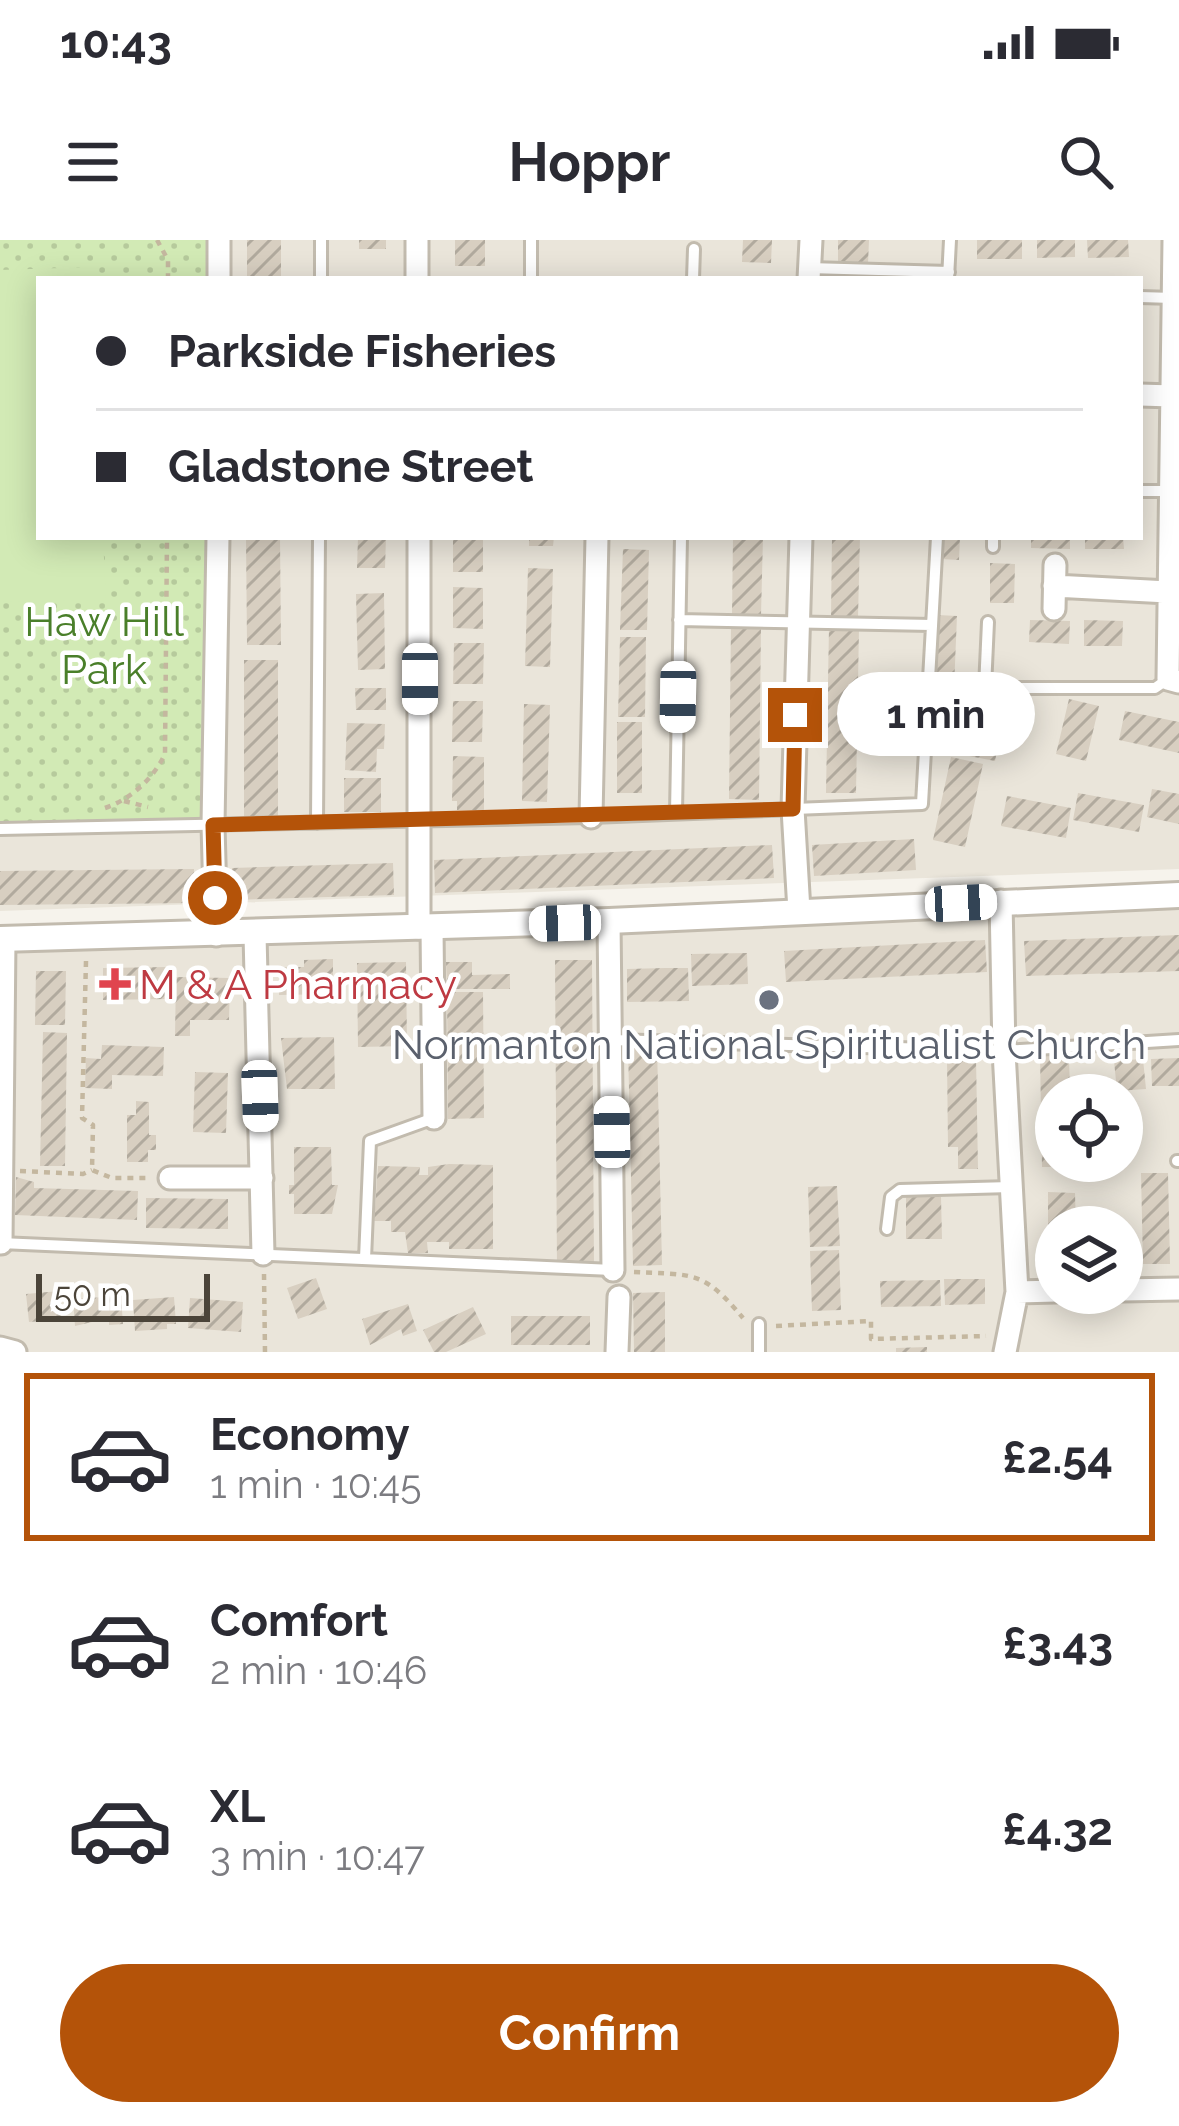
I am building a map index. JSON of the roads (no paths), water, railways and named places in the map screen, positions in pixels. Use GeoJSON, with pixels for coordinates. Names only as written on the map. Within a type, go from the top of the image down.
{"type":"FeatureCollection","features":[{"type":"Feature","properties":{"kind":"street"},"geometry":{"type":"LineString","coordinates":[[219,240],[219,276]]}},
{"type":"Feature","properties":{"kind":"street"},"geometry":{"type":"LineString","coordinates":[[417,240],[417,276]]}},
{"type":"Feature","properties":{"kind":"street"},"geometry":{"type":"LineString","coordinates":[[809,273],[811,240]]}},
{"type":"Feature","properties":{"kind":"street"},"geometry":{"type":"LineString","coordinates":[[1174,240],[1168,592],[1174,680]]}},
{"type":"Feature","properties":{"kind":"street"},"geometry":{"type":"LineString","coordinates":[[1143,395],[1172,396]]}},
{"type":"Feature","properties":{"kind":"street"},"geometry":{"type":"LineString","coordinates":[[216,935],[218,540]]}},
{"type":"Feature","properties":{"kind":"street"},"geometry":{"type":"LineString","coordinates":[[419,540],[422,820],[434,1118]]}},
{"type":"Feature","properties":{"kind":"street"},"geometry":{"type":"LineString","coordinates":[[591,817],[597,540]]}},
{"type":"Feature","properties":{"kind":"street"},"geometry":{"type":"LineString","coordinates":[[799,911],[793,809],[801,540]]}},
{"type":"Feature","properties":{"kind":"street"},"geometry":{"type":"LineString","coordinates":[[1054,610],[1055,576],[1168,592]]}},
{"type":"Feature","properties":{"kind":"street"},"geometry":{"type":"LineString","coordinates":[[1,1243],[2,939],[609,922],[1179,895]]}},
{"type":"Feature","properties":{"kind":"street"},"geometry":{"type":"LineString","coordinates":[[1001,901],[1017,1292],[1008,1344]]}},
{"type":"Feature","properties":{"kind":"street"},"geometry":{"type":"LineString","coordinates":[[609,922],[614,1270]]}},
{"type":"Feature","properties":{"kind":"street"},"geometry":{"type":"LineString","coordinates":[[255,934],[263,1254]]}},
{"type":"Feature","properties":{"kind":"street"},"geometry":{"type":"LineString","coordinates":[[170,1178],[262,1178]]}},
{"type":"Feature","properties":{"kind":"street"},"geometry":{"type":"LineString","coordinates":[[1143,1290],[1179,1289]]}},
{"type":"Feature","properties":{"kind":"street"},"geometry":{"type":"LineString","coordinates":[[1017,1292],[1035,1292]]}},
{"type":"Feature","properties":{"kind":"street"},"geometry":{"type":"LineString","coordinates":[[617,1352],[619,1297]]}},
{"type":"Feature","properties":{"kind":"street"},"geometry":{"type":"LineString","coordinates":[[0,1348],[15,1352]]}},
{"type":"Feature","properties":{"kind":"lane"},"geometry":{"type":"LineString","coordinates":[[321,240],[321,276]]}},
{"type":"Feature","properties":{"kind":"lane"},"geometry":{"type":"LineString","coordinates":[[530,276],[531,240]]}},
{"type":"Feature","properties":{"kind":"lane"},"geometry":{"type":"LineString","coordinates":[[809,273],[948,275],[950,240]]}},
{"type":"Feature","properties":{"kind":"lane"},"geometry":{"type":"LineString","coordinates":[[692,276],[694,249]]}},
{"type":"Feature","properties":{"kind":"lane"},"geometry":{"type":"LineString","coordinates":[[1143,297],[1174,298]]}},
{"type":"Feature","properties":{"kind":"lane"},"geometry":{"type":"LineString","coordinates":[[1143,490],[1170,491]]}},
{"type":"Feature","properties":{"kind":"lane"},"geometry":{"type":"LineString","coordinates":[[316,823],[319,540]]}},
{"type":"Feature","properties":{"kind":"lane"},"geometry":{"type":"LineString","coordinates":[[676,813],[681,540]]}},
{"type":"Feature","properties":{"kind":"lane"},"geometry":{"type":"LineString","coordinates":[[0,829],[591,817],[922,804],[937,540]]}},
{"type":"Feature","properties":{"kind":"lane"},"geometry":{"type":"LineString","coordinates":[[680,620],[932,625]]}},
{"type":"Feature","properties":{"kind":"lane"},"geometry":{"type":"LineString","coordinates":[[988,622],[985,688],[1155,688],[1174,680]]}},
{"type":"Feature","properties":{"kind":"lane"},"geometry":{"type":"LineString","coordinates":[[610,1040],[1004,1051],[1179,1040]]}},
{"type":"Feature","properties":{"kind":"lane"},"geometry":{"type":"LineString","coordinates":[[365,1259],[370,1141],[434,1118]]}},
{"type":"Feature","properties":{"kind":"lane"},"geometry":{"type":"LineString","coordinates":[[887,1228],[891,1198],[900,1190],[1011,1187]]}},
{"type":"Feature","properties":{"kind":"lane"},"geometry":{"type":"LineString","coordinates":[[1,1243],[614,1270]]}},
{"type":"Feature","properties":{"kind":"lane"},"geometry":{"type":"LineString","coordinates":[[758,1324],[759,1352]]}},
{"type":"Feature","properties":{"kind":"place","name":"M & A Pharmacy"},"geometry":{"type":"Point","coordinates":[115,984]}},
{"type":"Feature","properties":{"kind":"place","name":"Normanton National Spiritualist Church"},"geometry":{"type":"Point","coordinates":[769,1000]}},
{"type":"Feature","properties":{"kind":"park label","name":"Haw Hill Park"},"geometry":{"type":"Point","coordinates":[104,645]}}]}
